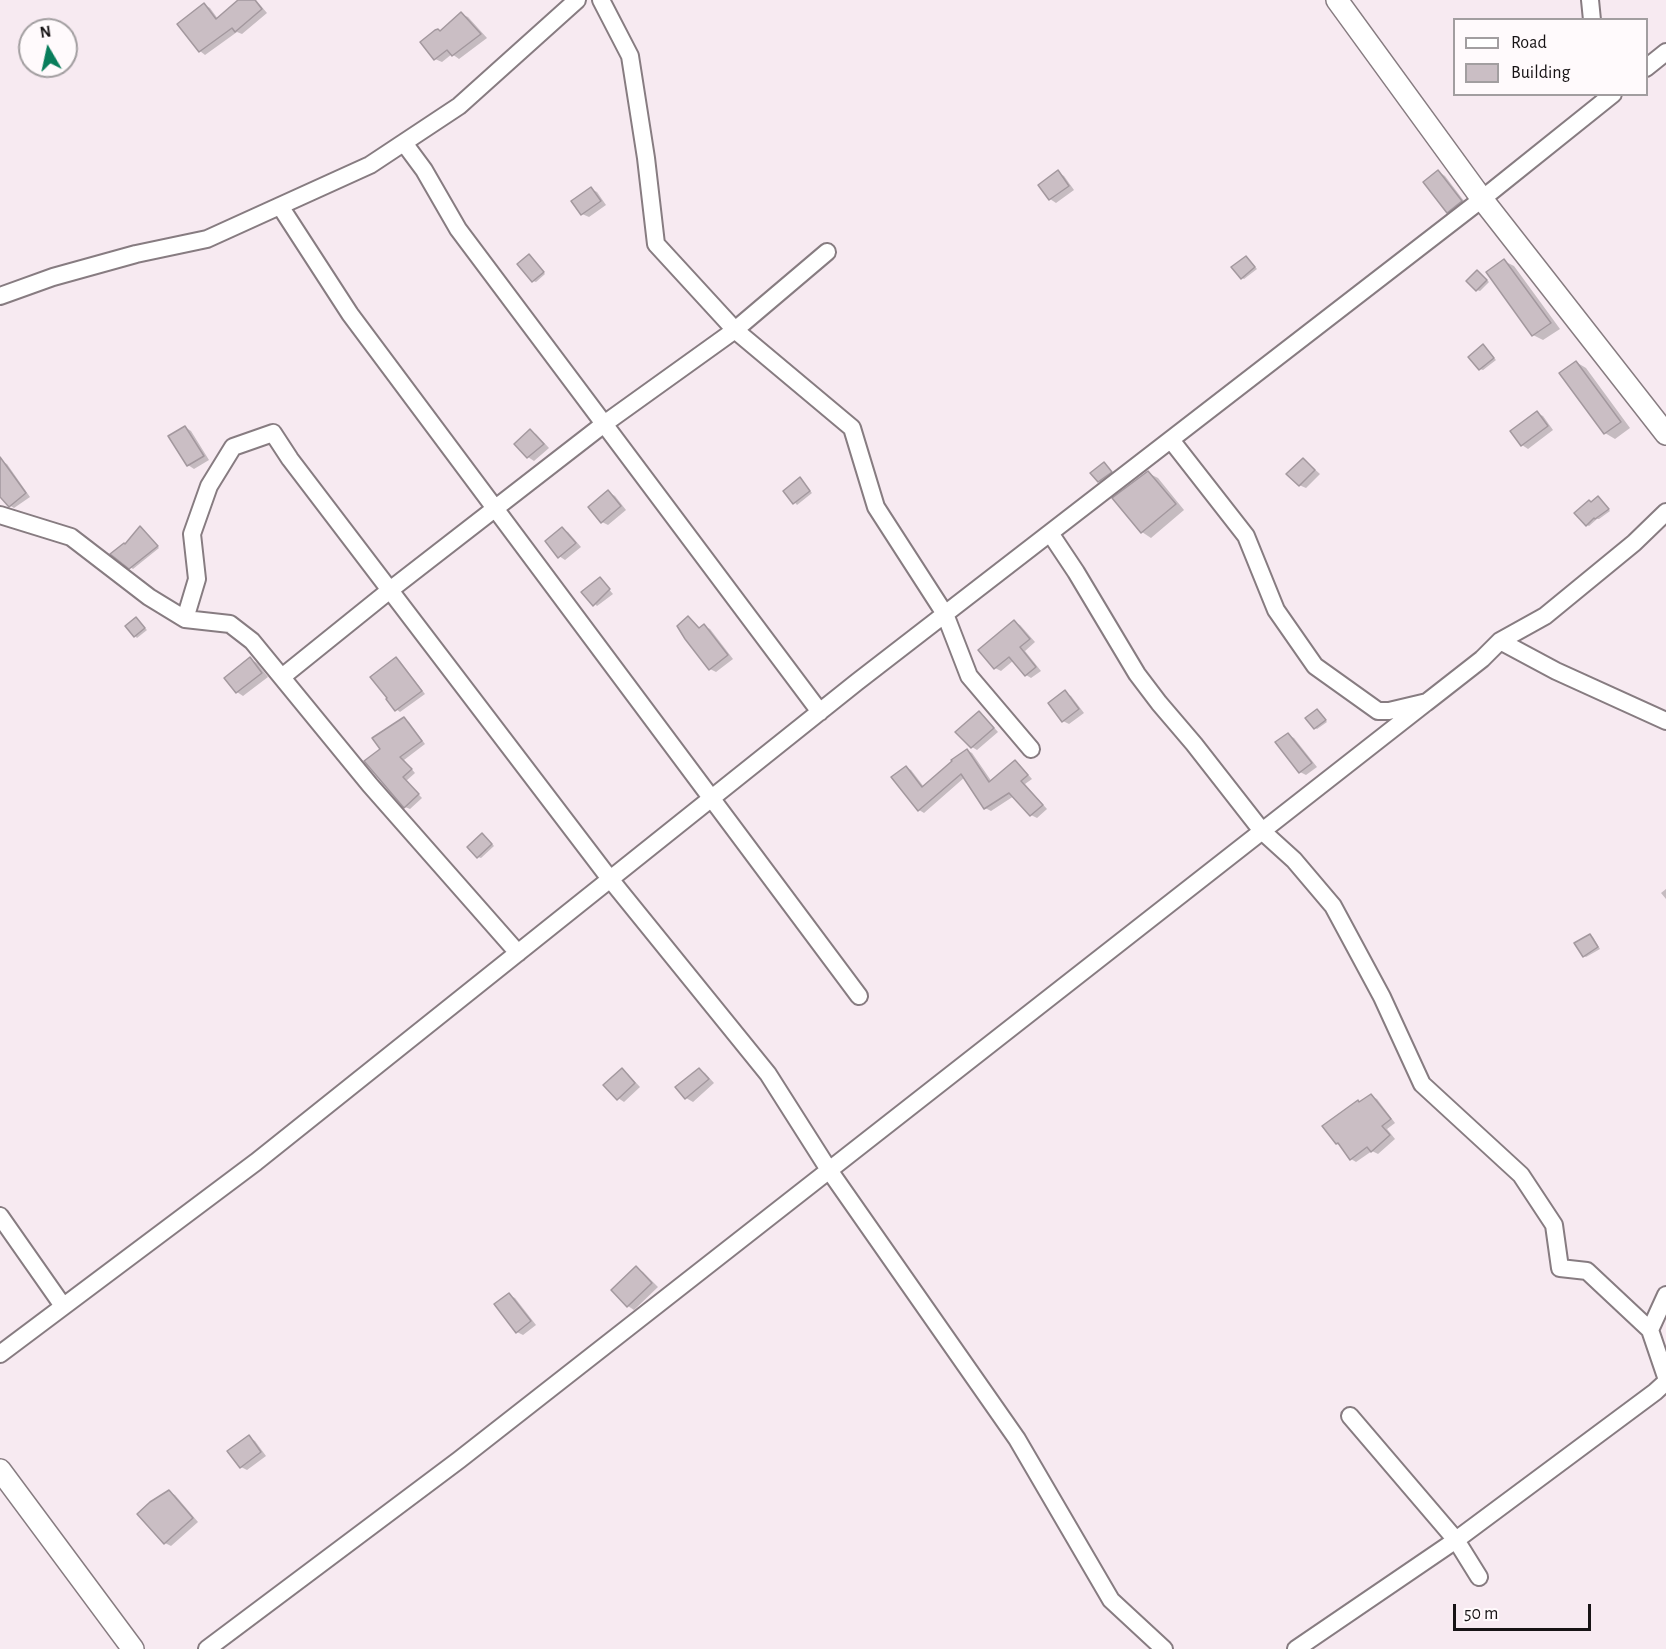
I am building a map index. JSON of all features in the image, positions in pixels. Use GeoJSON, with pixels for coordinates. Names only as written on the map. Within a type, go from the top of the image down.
{"type":"FeatureCollection","features":[{"type":"Feature","properties":{"kind":"street"},"geometry":{"type":"LineString","coordinates":[[0,297],[63,274],[136,254],[207,239],[370,165],[459,106],[577,0]]}},
{"type":"Feature","properties":{"kind":"street"},"geometry":{"type":"LineString","coordinates":[[601,0],[630,56],[646,158],[656,244],[735,330],[852,428],[876,507],[945,614],[969,676],[1030,748]]}},
{"type":"Feature","properties":{"kind":"street"},"geometry":{"type":"LineString","coordinates":[[1337,0],[1482,199],[1666,434]]}},
{"type":"Feature","properties":{"kind":"street"},"geometry":{"type":"LineString","coordinates":[[1590,0],[1592,18]]}},
{"type":"Feature","properties":{"kind":"street"},"geometry":{"type":"LineString","coordinates":[[1648,67],[1666,52]]}},
{"type":"Feature","properties":{"kind":"street"},"geometry":{"type":"LineString","coordinates":[[0,1354],[256,1162],[820,712],[1482,199],[1606,98]]}},
{"type":"Feature","properties":{"kind":"street"},"geometry":{"type":"LineString","coordinates":[[404,143],[424,170],[458,229],[820,712]]}},
{"type":"Feature","properties":{"kind":"street"},"geometry":{"type":"LineString","coordinates":[[280,206],[350,314],[859,996]]}},
{"type":"Feature","properties":{"kind":"street"},"geometry":{"type":"LineString","coordinates":[[282,677],[604,424],[735,330],[827,252]]}},
{"type":"Feature","properties":{"kind":"street"},"geometry":{"type":"LineString","coordinates":[[185,619],[196,579],[192,534],[208,486],[233,447],[273,433],[290,459],[610,879],[768,1074],[829,1170],[1017,1439],[1111,1600],[1164,1649]]}},
{"type":"Feature","properties":{"kind":"street"},"geometry":{"type":"LineString","coordinates":[[1171,440],[1246,536],[1276,610],[1315,666],[1378,711],[1389,711],[1427,702]]}},
{"type":"Feature","properties":{"kind":"street"},"geometry":{"type":"LineString","coordinates":[[207,1649],[459,1460],[1482,659],[1500,641],[1545,616],[1634,543],[1666,512]]}},
{"type":"Feature","properties":{"kind":"street"},"geometry":{"type":"LineString","coordinates":[[0,515],[71,537],[149,597],[185,619],[230,624],[252,640],[370,785],[518,953]]}},
{"type":"Feature","properties":{"kind":"street"},"geometry":{"type":"LineString","coordinates":[[1050,533],[1137,674],[1262,831],[1294,860],[1333,906],[1382,997],[1422,1084],[1521,1175],[1554,1226],[1560,1268],[1587,1271],[1650,1330],[1666,1377]]}},
{"type":"Feature","properties":{"kind":"street"},"geometry":{"type":"LineString","coordinates":[[1500,641],[1556,671],[1666,721]]}},
{"type":"Feature","properties":{"kind":"street"},"geometry":{"type":"LineString","coordinates":[[0,1216],[63,1306]]}},
{"type":"Feature","properties":{"kind":"street"},"geometry":{"type":"LineString","coordinates":[[1650,1330],[1666,1295]]}},
{"type":"Feature","properties":{"kind":"street"},"geometry":{"type":"LineString","coordinates":[[1296,1649],[1456,1540],[1666,1382]]}},
{"type":"Feature","properties":{"kind":"street"},"geometry":{"type":"LineString","coordinates":[[1350,1416],[1456,1540],[1479,1577]]}},
{"type":"Feature","properties":{"kind":"street"},"geometry":{"type":"LineString","coordinates":[[0,1470],[133,1649]]}},
{"type":"Feature","properties":{"kind":"building"},"geometry":{"type":"Polygon","coordinates":[[[238,0],[255,0],[262,9],[235,32],[232,28],[199,52],[177,24],[204,3],[216,19],[238,0]]]}},
{"type":"Feature","properties":{"kind":"building"},"geometry":{"type":"Polygon","coordinates":[[[461,12],[481,34],[452,56],[447,50],[434,60],[420,42],[435,30],[440,31],[461,12]]]}},
{"type":"Feature","properties":{"kind":"building"},"geometry":{"type":"Polygon","coordinates":[[[1058,170],[1069,186],[1049,200],[1038,185],[1058,170]]]}},
{"type":"Feature","properties":{"kind":"building"},"geometry":{"type":"Polygon","coordinates":[[[1438,170],[1462,201],[1447,213],[1423,182],[1438,170]]]}},
{"type":"Feature","properties":{"kind":"building"},"geometry":{"type":"Polygon","coordinates":[[[591,187],[601,201],[581,215],[571,201],[591,187]]]}},
{"type":"Feature","properties":{"kind":"building"},"geometry":{"type":"Polygon","coordinates":[[[529,254],[544,272],[532,282],[517,264],[529,254]]]}},
{"type":"Feature","properties":{"kind":"building"},"geometry":{"type":"Polygon","coordinates":[[[1246,256],[1255,267],[1241,279],[1231,267],[1246,256]]]}},
{"type":"Feature","properties":{"kind":"building"},"geometry":{"type":"Polygon","coordinates":[[[1504,259],[1551,323],[1532,336],[1486,272],[1504,259]]]}},
{"type":"Feature","properties":{"kind":"building"},"geometry":{"type":"Polygon","coordinates":[[[1477,270],[1487,280],[1476,291],[1466,281],[1477,270]]]}},
{"type":"Feature","properties":{"kind":"building"},"geometry":{"type":"Polygon","coordinates":[[[1483,344],[1494,358],[1479,370],[1468,357],[1483,344]]]}},
{"type":"Feature","properties":{"kind":"building"},"geometry":{"type":"Polygon","coordinates":[[[1576,361],[1621,422],[1604,434],[1559,373],[1576,361]]]}},
{"type":"Feature","properties":{"kind":"building"},"geometry":{"type":"Polygon","coordinates":[[[1537,411],[1548,426],[1521,446],[1510,431],[1537,411]]]}},
{"type":"Feature","properties":{"kind":"building"},"geometry":{"type":"Polygon","coordinates":[[[185,426],[204,456],[187,466],[168,436],[185,426]]]}},
{"type":"Feature","properties":{"kind":"building"},"geometry":{"type":"Polygon","coordinates":[[[530,429],[544,444],[527,458],[514,444],[530,429]]]}},
{"type":"Feature","properties":{"kind":"building"},"geometry":{"type":"Polygon","coordinates":[[[0,457],[26,493],[9,507],[0,497],[0,457]]]}},
{"type":"Feature","properties":{"kind":"building"},"geometry":{"type":"Polygon","coordinates":[[[1303,458],[1315,470],[1299,486],[1286,474],[1303,458]]]}},
{"type":"Feature","properties":{"kind":"building"},"geometry":{"type":"Polygon","coordinates":[[[1104,462],[1112,472],[1098,482],[1090,473],[1104,462]]]}},
{"type":"Feature","properties":{"kind":"building"},"geometry":{"type":"Polygon","coordinates":[[[1148,471],[1176,504],[1141,533],[1112,498],[1148,471]]]}},
{"type":"Feature","properties":{"kind":"building"},"geometry":{"type":"Polygon","coordinates":[[[800,477],[810,491],[793,504],[783,491],[800,477]]]}},
{"type":"Feature","properties":{"kind":"building"},"geometry":{"type":"Polygon","coordinates":[[[608,490],[621,506],[601,523],[588,507],[608,490]]]}},
{"type":"Feature","properties":{"kind":"building"},"geometry":{"type":"Polygon","coordinates":[[[1598,496],[1609,509],[1586,526],[1574,513],[1589,500],[1591,502],[1598,496]]]}},
{"type":"Feature","properties":{"kind":"building"},"geometry":{"type":"Polygon","coordinates":[[[140,526],[158,546],[129,569],[110,554],[125,544],[140,526]]]}},
{"type":"Feature","properties":{"kind":"building"},"geometry":{"type":"Polygon","coordinates":[[[562,527],[576,543],[558,558],[545,541],[562,527]]]}},
{"type":"Feature","properties":{"kind":"building"},"geometry":{"type":"Polygon","coordinates":[[[600,577],[610,589],[593,606],[581,592],[600,577]]]}},
{"type":"Feature","properties":{"kind":"building"},"geometry":{"type":"Polygon","coordinates":[[[688,616],[699,628],[704,624],[728,655],[709,670],[677,626],[688,616]]]}},
{"type":"Feature","properties":{"kind":"building"},"geometry":{"type":"Polygon","coordinates":[[[136,617],[145,628],[134,637],[125,626],[136,617]]]}},
{"type":"Feature","properties":{"kind":"building"},"geometry":{"type":"Polygon","coordinates":[[[1014,620],[1030,639],[1020,647],[1036,667],[1025,676],[1009,657],[994,669],[978,650],[1014,620]]]}},
{"type":"Feature","properties":{"kind":"building"},"geometry":{"type":"Polygon","coordinates":[[[250,657],[262,673],[236,693],[224,678],[250,657]]]}},
{"type":"Feature","properties":{"kind":"building"},"geometry":{"type":"Polygon","coordinates":[[[396,657],[422,691],[395,711],[370,677],[396,657]]]}},
{"type":"Feature","properties":{"kind":"building"},"geometry":{"type":"Polygon","coordinates":[[[1065,690],[1079,709],[1062,722],[1048,703],[1065,690]]]}},
{"type":"Feature","properties":{"kind":"building"},"geometry":{"type":"Polygon","coordinates":[[[1317,709],[1326,720],[1314,729],[1305,718],[1317,709]]]}},
{"type":"Feature","properties":{"kind":"building"},"geometry":{"type":"Polygon","coordinates":[[[979,711],[994,728],[971,748],[955,732],[979,711]]]}},
{"type":"Feature","properties":{"kind":"building"},"geometry":{"type":"Polygon","coordinates":[[[404,717],[422,741],[400,757],[412,769],[403,777],[419,794],[404,808],[364,761],[380,749],[372,738],[404,717]]]}},
{"type":"Feature","properties":{"kind":"building"},"geometry":{"type":"Polygon","coordinates":[[[1288,733],[1312,763],[1299,773],[1275,742],[1288,733]]]}},
{"type":"Feature","properties":{"kind":"building"},"geometry":{"type":"Polygon","coordinates":[[[967,749],[989,782],[1015,760],[1028,775],[1021,781],[1043,805],[1030,816],[1009,793],[984,809],[961,774],[918,811],[891,777],[906,766],[922,787],[951,760],[967,749]]]}},
{"type":"Feature","properties":{"kind":"building"},"geometry":{"type":"Polygon","coordinates":[[[482,833],[492,844],[477,858],[467,847],[482,833]]]}},
{"type":"Feature","properties":{"kind":"building"},"geometry":{"type":"Polygon","coordinates":[[[1590,934],[1598,947],[1583,957],[1574,943],[1590,934]]]}},
{"type":"Feature","properties":{"kind":"building"},"geometry":{"type":"Polygon","coordinates":[[[622,1068],[635,1083],[617,1100],[603,1085],[622,1068]]]}},
{"type":"Feature","properties":{"kind":"building"},"geometry":{"type":"Polygon","coordinates":[[[699,1068],[709,1079],[685,1099],[675,1087],[699,1068]]]}},
{"type":"Feature","properties":{"kind":"building"},"geometry":{"type":"Polygon","coordinates":[[[1371,1094],[1391,1119],[1382,1126],[1390,1135],[1371,1152],[1367,1147],[1350,1160],[1322,1126],[1358,1100],[1359,1102],[1371,1094]]]}},
{"type":"Feature","properties":{"kind":"building"},"geometry":{"type":"Polygon","coordinates":[[[636,1266],[652,1283],[627,1307],[611,1290],[636,1266]]]}},
{"type":"Feature","properties":{"kind":"building"},"geometry":{"type":"Polygon","coordinates":[[[509,1293],[531,1321],[516,1333],[494,1304],[509,1293]]]}},
{"type":"Feature","properties":{"kind":"building"},"geometry":{"type":"Polygon","coordinates":[[[249,1435],[261,1452],[240,1468],[227,1451],[249,1435]]]}},
{"type":"Feature","properties":{"kind":"building"},"geometry":{"type":"Polygon","coordinates":[[[169,1490],[193,1518],[164,1544],[137,1514],[169,1490]]]}}]}
